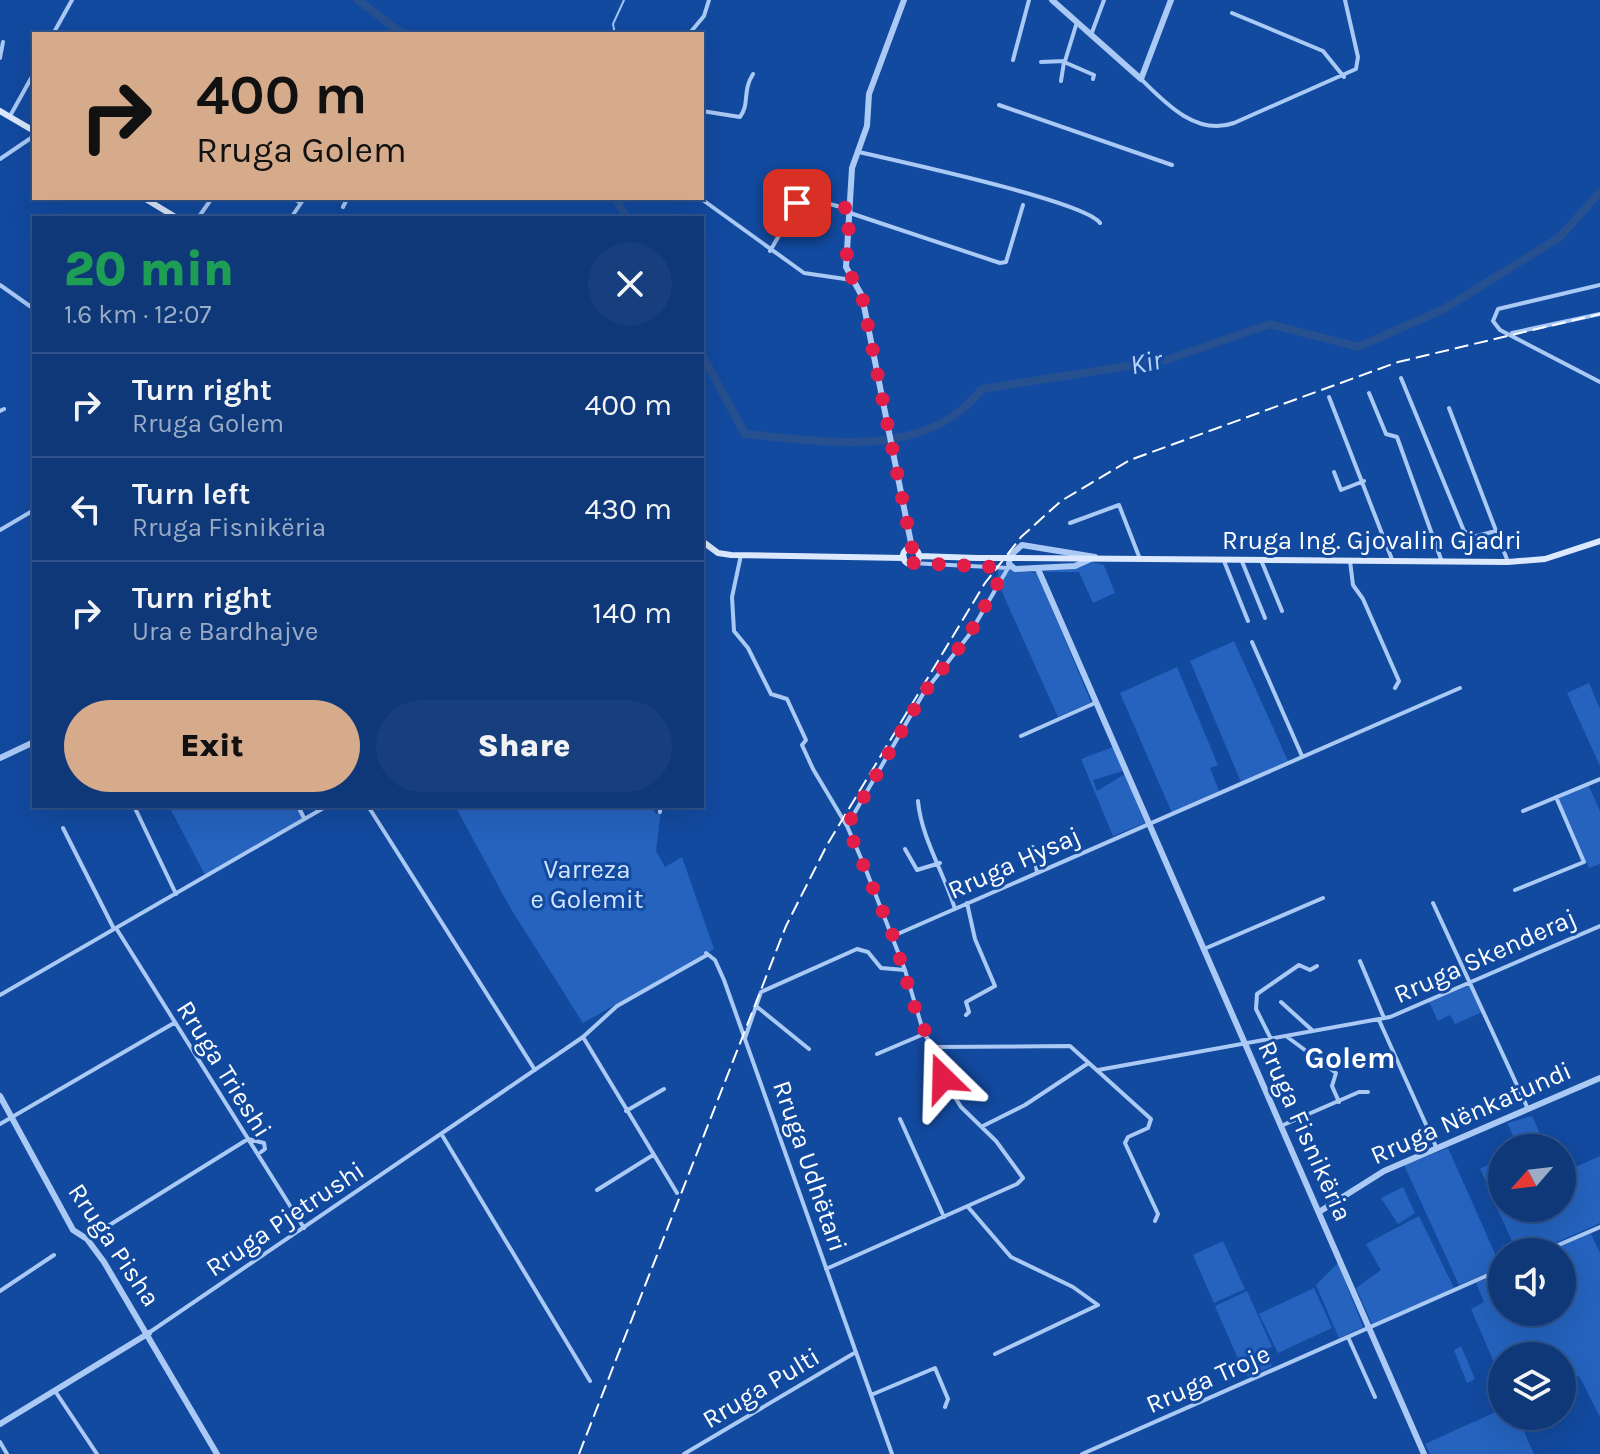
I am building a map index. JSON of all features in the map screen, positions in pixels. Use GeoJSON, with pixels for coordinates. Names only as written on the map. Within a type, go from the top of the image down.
{"type":"FeatureCollection","features":[{"type":"Feature","properties":{"kind":"main road"},"geometry":{"type":"LineString","coordinates":[[0,111],[32,132]]}},
{"type":"Feature","properties":{"kind":"main road"},"geometry":{"type":"LineString","coordinates":[[147,200],[174,216]]}},
{"type":"Feature","properties":{"kind":"main road","name":"Rruga Ing. Gjovalin Gjadri"},"geometry":{"type":"LineString","coordinates":[[919,556],[1508,562],[1545,559],[1600,541]]}},
{"type":"Feature","properties":{"kind":"main road"},"geometry":{"type":"LineString","coordinates":[[704,542],[718,553],[741,555],[904,558],[911,563],[919,556],[912,548],[904,552],[904,558]]}},
{"type":"Feature","properties":{"kind":"street"},"geometry":{"type":"LineString","coordinates":[[54,32],[72,0]]}},
{"type":"Feature","properties":{"kind":"street"},"geometry":{"type":"LineString","coordinates":[[691,32],[704,16],[709,0]]}},
{"type":"Feature","properties":{"kind":"street"},"geometry":{"type":"LineString","coordinates":[[904,0],[869,94],[870,109],[852,168],[846,257],[852,280],[862,296],[912,548]]}},
{"type":"Feature","properties":{"kind":"street"},"geometry":{"type":"LineString","coordinates":[[1013,60],[1029,0]]}},
{"type":"Feature","properties":{"kind":"street"},"geometry":{"type":"LineString","coordinates":[[1052,0],[1181,115],[1203,124],[1224,127],[1344,77],[1356,69],[1358,63],[1345,0]]}},
{"type":"Feature","properties":{"kind":"street"},"geometry":{"type":"LineString","coordinates":[[1091,35],[1104,0]]}},
{"type":"Feature","properties":{"kind":"street"},"geometry":{"type":"LineString","coordinates":[[1141,79],[1171,0]]}},
{"type":"Feature","properties":{"kind":"street"},"geometry":{"type":"LineString","coordinates":[[1232,13],[1323,51],[1344,77]]}},
{"type":"Feature","properties":{"kind":"street"},"geometry":{"type":"LineString","coordinates":[[1061,81],[1077,22]]}},
{"type":"Feature","properties":{"kind":"street"},"geometry":{"type":"LineString","coordinates":[[0,58],[3,42]]}},
{"type":"Feature","properties":{"kind":"street"},"geometry":{"type":"LineString","coordinates":[[1041,62],[1064,62],[1094,75],[1093,79]]}},
{"type":"Feature","properties":{"kind":"street"},"geometry":{"type":"LineString","coordinates":[[704,111],[740,117],[746,108],[744,90],[753,74]]}},
{"type":"Feature","properties":{"kind":"street"},"geometry":{"type":"LineString","coordinates":[[10,116],[32,77]]}},
{"type":"Feature","properties":{"kind":"street"},"geometry":{"type":"LineString","coordinates":[[999,105],[1172,165]]}},
{"type":"Feature","properties":{"kind":"street"},"geometry":{"type":"LineString","coordinates":[[0,159],[32,135]]}},
{"type":"Feature","properties":{"kind":"street"},"geometry":{"type":"LineString","coordinates":[[857,151],[1010,189],[1090,214],[1100,223]]}},
{"type":"Feature","properties":{"kind":"street"},"geometry":{"type":"LineString","coordinates":[[770,251],[800,200],[808,198],[1000,263],[1006,262],[1023,205]]}},
{"type":"Feature","properties":{"kind":"street"},"geometry":{"type":"LineString","coordinates":[[343,207],[345,200]]}},
{"type":"Feature","properties":{"kind":"street"},"geometry":{"type":"LineString","coordinates":[[703,200],[804,273],[852,280]]}},
{"type":"Feature","properties":{"kind":"street"},"geometry":{"type":"LineString","coordinates":[[0,285],[32,308]]}},
{"type":"Feature","properties":{"kind":"street"},"geometry":{"type":"LineString","coordinates":[[1600,285],[1498,309],[1493,316],[1496,326],[1600,382]]}},
{"type":"Feature","properties":{"kind":"street"},"geometry":{"type":"LineString","coordinates":[[1509,333],[1600,314]]}},
{"type":"Feature","properties":{"kind":"street"},"geometry":{"type":"LineString","coordinates":[[1401,378],[1464,531],[1473,537],[1496,531]]}},
{"type":"Feature","properties":{"kind":"street"},"geometry":{"type":"LineString","coordinates":[[1369,393],[1386,434],[1397,437],[1442,562]]}},
{"type":"Feature","properties":{"kind":"street"},"geometry":{"type":"LineString","coordinates":[[1329,397],[1393,562]]}},
{"type":"Feature","properties":{"kind":"street"},"geometry":{"type":"LineString","coordinates":[[1449,408],[1508,562]]}},
{"type":"Feature","properties":{"kind":"street"},"geometry":{"type":"LineString","coordinates":[[1334,472],[1341,490],[1364,481]]}},
{"type":"Feature","properties":{"kind":"street"},"geometry":{"type":"LineString","coordinates":[[1070,523],[1119,505],[1140,559]]}},
{"type":"Feature","properties":{"kind":"street"},"geometry":{"type":"LineString","coordinates":[[0,530],[32,511]]}},
{"type":"Feature","properties":{"kind":"street"},"geometry":{"type":"LineString","coordinates":[[847,826],[923,694],[969,635],[1000,579],[1010,568],[1012,554],[1022,545],[1095,557]]}},
{"type":"Feature","properties":{"kind":"street"},"geometry":{"type":"LineString","coordinates":[[741,555],[732,597],[735,636],[748,648],[771,694],[787,699],[806,740],[802,745],[813,769],[847,826],[893,936],[924,1034],[934,1047],[954,1097],[1012,1160],[1023,1178],[968,1207],[826,1269]]}},
{"type":"Feature","properties":{"kind":"street"},"geometry":{"type":"LineString","coordinates":[[911,563],[1038,569],[1075,566],[1095,557]]}},
{"type":"Feature","properties":{"kind":"street"},"geometry":{"type":"LineString","coordinates":[[1223,559],[1248,621]]}},
{"type":"Feature","properties":{"kind":"street"},"geometry":{"type":"LineString","coordinates":[[1241,559],[1265,618]]}},
{"type":"Feature","properties":{"kind":"street"},"geometry":{"type":"LineString","coordinates":[[1261,560],[1282,611]]}},
{"type":"Feature","properties":{"kind":"street"},"geometry":{"type":"LineString","coordinates":[[1350,561],[1353,585],[1399,681],[1395,688]]}},
{"type":"Feature","properties":{"kind":"street"},"geometry":{"type":"LineString","coordinates":[[996,567],[1000,579]]}},
{"type":"Feature","properties":{"kind":"street","name":"Rruga Fisnikëria"},"geometry":{"type":"LineString","coordinates":[[1038,569],[1424,1454]]}},
{"type":"Feature","properties":{"kind":"street"},"geometry":{"type":"LineString","coordinates":[[1252,642],[1302,757]]}},
{"type":"Feature","properties":{"kind":"street"},"geometry":{"type":"LineString","coordinates":[[1149,824],[1460,688]]}},
{"type":"Feature","properties":{"kind":"street"},"geometry":{"type":"LineString","coordinates":[[1021,736],[1097,702]]}},
{"type":"Feature","properties":{"kind":"street"},"geometry":{"type":"LineString","coordinates":[[0,758],[32,743]]}},
{"type":"Feature","properties":{"kind":"street"},"geometry":{"type":"LineString","coordinates":[[1523,811],[1600,779]]}},
{"type":"Feature","properties":{"kind":"street"},"geometry":{"type":"LineString","coordinates":[[1515,890],[1584,862],[1556,797]]}},
{"type":"Feature","properties":{"kind":"street"},"geometry":{"type":"LineString","coordinates":[[918,801],[919,820],[940,863],[955,909]]}},
{"type":"Feature","properties":{"kind":"street"},"geometry":{"type":"LineString","coordinates":[[135,808],[176,894]]}},
{"type":"Feature","properties":{"kind":"street"},"geometry":{"type":"LineString","coordinates":[[299,808],[304,818]]}},
{"type":"Feature","properties":{"kind":"street"},"geometry":{"type":"LineString","coordinates":[[0,995],[271,841],[323,808]]}},
{"type":"Feature","properties":{"kind":"street"},"geometry":{"type":"LineString","coordinates":[[369,808],[535,1070]]}},
{"type":"Feature","properties":{"kind":"street","name":"Rruga Hysaj"},"geometry":{"type":"LineString","coordinates":[[893,936],[1149,824]]}},
{"type":"Feature","properties":{"kind":"street","name":"Rruga Trieshi"},"geometry":{"type":"LineString","coordinates":[[63,828],[115,928],[304,1228]]}},
{"type":"Feature","properties":{"kind":"street"},"geometry":{"type":"LineString","coordinates":[[1033,847],[1037,873]]}},
{"type":"Feature","properties":{"kind":"street"},"geometry":{"type":"LineString","coordinates":[[905,849],[917,870],[940,863]]}},
{"type":"Feature","properties":{"kind":"street"},"geometry":{"type":"LineString","coordinates":[[1204,949],[1323,898]]}},
{"type":"Feature","properties":{"kind":"street"},"geometry":{"type":"LineString","coordinates":[[966,1015],[969,1012],[966,1002],[995,986],[975,939],[967,903]]}},
{"type":"Feature","properties":{"kind":"street"},"geometry":{"type":"LineString","coordinates":[[1433,903],[1528,1109]]}},
{"type":"Feature","properties":{"kind":"street","name":"Rruga Skenderaj"},"geometry":{"type":"LineString","coordinates":[[1098,1070],[1381,1018],[1600,926]]}},
{"type":"Feature","properties":{"kind":"street"},"geometry":{"type":"LineString","coordinates":[[745,1038],[761,992],[857,949],[868,952],[881,968],[905,970]]}},
{"type":"Feature","properties":{"kind":"street","name":"Rruga Pjetrushi"},"geometry":{"type":"LineString","coordinates":[[149,1333],[583,1037],[617,1006],[706,954]]}},
{"type":"Feature","properties":{"kind":"street","name":"Rruga Udhëtari"},"geometry":{"type":"LineString","coordinates":[[706,954],[718,965],[892,1454]]}},
{"type":"Feature","properties":{"kind":"street","name":"Rruga Skenderaj"},"geometry":{"type":"LineString","coordinates":[[1360,961],[1381,1018]]}},
{"type":"Feature","properties":{"kind":"street"},"geometry":{"type":"LineString","coordinates":[[1271,1039],[1256,1009],[1257,994],[1299,965],[1310,970],[1317,966]]}},
{"type":"Feature","properties":{"kind":"street"},"geometry":{"type":"LineString","coordinates":[[1281,1002],[1313,1031]]}},
{"type":"Feature","properties":{"kind":"street"},"geometry":{"type":"LineString","coordinates":[[756,1006],[809,1049]]}},
{"type":"Feature","properties":{"kind":"street"},"geometry":{"type":"LineString","coordinates":[[1381,1018],[1437,1149]]}},
{"type":"Feature","properties":{"kind":"street"},"geometry":{"type":"LineString","coordinates":[[0,1124],[174,1023]]}},
{"type":"Feature","properties":{"kind":"street"},"geometry":{"type":"LineString","coordinates":[[877,1054],[924,1034]]}},
{"type":"Feature","properties":{"kind":"street"},"geometry":{"type":"LineString","coordinates":[[1286,1036],[1336,1073],[1332,1086],[1339,1102]]}},
{"type":"Feature","properties":{"kind":"street"},"geometry":{"type":"LineString","coordinates":[[583,1037],[677,1193]]}},
{"type":"Feature","properties":{"kind":"street"},"geometry":{"type":"LineString","coordinates":[[934,1047],[1065,1043],[1151,1119],[1148,1128],[1128,1137],[1125,1143],[1158,1214],[1155,1221]]}},
{"type":"Feature","properties":{"kind":"street"},"geometry":{"type":"LineString","coordinates":[[983,1126],[1025,1105],[1088,1063]]}},
{"type":"Feature","properties":{"kind":"street","name":"Rruga Nënkatundi"},"geometry":{"type":"LineString","coordinates":[[1319,1212],[1375,1175],[1600,1078]]}},
{"type":"Feature","properties":{"kind":"street"},"geometry":{"type":"LineString","coordinates":[[626,1111],[664,1089]]}},
{"type":"Feature","properties":{"kind":"street"},"geometry":{"type":"LineString","coordinates":[[1281,1126],[1359,1092],[1368,1092]]}},
{"type":"Feature","properties":{"kind":"street","name":"Rruga Pisha"},"geometry":{"type":"LineString","coordinates":[[0,1096],[73,1230],[87,1239],[149,1333],[217,1454]]}},
{"type":"Feature","properties":{"kind":"street"},"geometry":{"type":"LineString","coordinates":[[900,1119],[944,1217]]}},
{"type":"Feature","properties":{"kind":"street"},"geometry":{"type":"LineString","coordinates":[[442,1135],[590,1381]]}},
{"type":"Feature","properties":{"kind":"street"},"geometry":{"type":"LineString","coordinates":[[87,1239],[248,1139],[264,1143],[265,1149],[261,1152]]}},
{"type":"Feature","properties":{"kind":"street"},"geometry":{"type":"LineString","coordinates":[[597,1190],[653,1155]]}},
{"type":"Feature","properties":{"kind":"street"},"geometry":{"type":"LineString","coordinates":[[968,1207],[1011,1257],[1073,1287],[1098,1305],[995,1354]]}},
{"type":"Feature","properties":{"kind":"street"},"geometry":{"type":"LineString","coordinates":[[1574,1238],[1600,1227]]}},
{"type":"Feature","properties":{"kind":"street"},"geometry":{"type":"LineString","coordinates":[[0,1291],[54,1255]]}},
{"type":"Feature","properties":{"kind":"street","name":"Rruga Troje"},"geometry":{"type":"LineString","coordinates":[[1082,1454],[1488,1275]]}},
{"type":"Feature","properties":{"kind":"street"},"geometry":{"type":"LineString","coordinates":[[0,1424],[149,1333]]}},
{"type":"Feature","properties":{"kind":"street"},"geometry":{"type":"LineString","coordinates":[[1348,1337],[1375,1397]]}},
{"type":"Feature","properties":{"kind":"street","name":"Rruga Pulti"},"geometry":{"type":"LineString","coordinates":[[684,1454],[856,1352]]}},
{"type":"Feature","properties":{"kind":"street"},"geometry":{"type":"LineString","coordinates":[[871,1395],[935,1368],[948,1399],[945,1407]]}},
{"type":"Feature","properties":{"kind":"street"},"geometry":{"type":"LineString","coordinates":[[55,1391],[97,1454]]}},
{"type":"Feature","properties":{"kind":"street"},"geometry":{"type":"LineString","coordinates":[[0,1442],[7,1454]]}},
{"type":"Feature","properties":{"kind":"green space"},"geometry":{"type":"Polygon","coordinates":[[[1092,562],[1104,565],[1115,593],[1093,603],[1079,572],[1044,572],[1092,562]]]}},
{"type":"Feature","properties":{"kind":"green space"},"geometry":{"type":"Polygon","coordinates":[[[998,568],[1037,573],[1091,702],[1058,717],[998,583],[998,568]]]}},
{"type":"Feature","properties":{"kind":"green space"},"geometry":{"type":"Polygon","coordinates":[[[1234,641],[1288,761],[1241,782],[1190,661],[1234,641]]]}},
{"type":"Feature","properties":{"kind":"green space"},"geometry":{"type":"Polygon","coordinates":[[[1177,667],[1218,765],[1210,768],[1219,791],[1172,813],[1120,693],[1177,667]]]}},
{"type":"Feature","properties":{"kind":"green space"},"geometry":{"type":"Polygon","coordinates":[[[1589,683],[1600,709],[1600,766],[1567,693],[1589,683]]]}},
{"type":"Feature","properties":{"kind":"green space"},"geometry":{"type":"Polygon","coordinates":[[[1113,747],[1123,771],[1093,780],[1097,791],[1125,774],[1145,823],[1113,836],[1081,759],[1113,747]]]}},
{"type":"Feature","properties":{"kind":"green space"},"geometry":{"type":"Polygon","coordinates":[[[1588,784],[1600,811],[1600,864],[1589,868],[1557,802],[1557,798],[1588,784]]]}},
{"type":"Feature","properties":{"kind":"green space"},"geometry":{"type":"Polygon","coordinates":[[[170,808],[298,808],[302,818],[205,875],[170,808]]]}},
{"type":"Feature","properties":{"kind":"green space","name":"Varreza e Golemit"},"geometry":{"type":"Polygon","coordinates":[[[456,808],[652,808],[656,814],[661,811],[656,851],[665,867],[682,857],[714,949],[583,1023],[511,909],[456,808]]]}},
{"type":"Feature","properties":{"kind":"green space"},"geometry":{"type":"Polygon","coordinates":[[[1470,985],[1482,1012],[1455,1024],[1450,1015],[1438,1021],[1429,1002],[1470,985]]]}},
{"type":"Feature","properties":{"kind":"green space"},"geometry":{"type":"Polygon","coordinates":[[[1532,1116],[1540,1134],[1512,1134],[1507,1123],[1532,1116]]]}},
{"type":"Feature","properties":{"kind":"green space"},"geometry":{"type":"Polygon","coordinates":[[[1448,1148],[1488,1238],[1488,1273],[1459,1285],[1404,1165],[1448,1148]]]}},
{"type":"Feature","properties":{"kind":"green space"},"geometry":{"type":"Polygon","coordinates":[[[1600,1156],[1600,1223],[1566,1238],[1511,1238],[1503,1222],[1576,1222],[1576,1167],[1600,1156]]]}},
{"type":"Feature","properties":{"kind":"green space"},"geometry":{"type":"Polygon","coordinates":[[[1488,1165],[1488,1186],[1480,1169],[1488,1165]]]}},
{"type":"Feature","properties":{"kind":"green space"},"geometry":{"type":"Polygon","coordinates":[[[1403,1187],[1415,1213],[1398,1224],[1381,1198],[1403,1187]]]}},
{"type":"Feature","properties":{"kind":"green space"},"geometry":{"type":"Polygon","coordinates":[[[1419,1216],[1454,1288],[1372,1324],[1356,1288],[1381,1270],[1366,1244],[1419,1216]]]}},
{"type":"Feature","properties":{"kind":"green space"},"geometry":{"type":"Polygon","coordinates":[[[1590,1232],[1600,1253],[1600,1417],[1579,1376],[1576,1377],[1576,1342],[1488,1342],[1488,1348],[1471,1309],[1484,1302],[1476,1283],[1488,1278],[1488,1326],[1576,1326],[1576,1238],[1590,1232]]]}},
{"type":"Feature","properties":{"kind":"green space"},"geometry":{"type":"Polygon","coordinates":[[[1223,1241],[1245,1289],[1214,1303],[1193,1255],[1223,1241]]]}},
{"type":"Feature","properties":{"kind":"green space"},"geometry":{"type":"Polygon","coordinates":[[[1338,1263],[1363,1327],[1339,1338],[1316,1285],[1338,1263]]]}},
{"type":"Feature","properties":{"kind":"green space"},"geometry":{"type":"Polygon","coordinates":[[[1314,1288],[1332,1328],[1278,1353],[1259,1314],[1314,1288]]]}},
{"type":"Feature","properties":{"kind":"green space"},"geometry":{"type":"Polygon","coordinates":[[[1247,1291],[1272,1347],[1239,1361],[1215,1306],[1247,1291]]]}},
{"type":"Feature","properties":{"kind":"green space"},"geometry":{"type":"Polygon","coordinates":[[[1461,1346],[1475,1379],[1467,1383],[1454,1350],[1461,1346]]]}},
{"type":"Feature","properties":{"kind":"green space"},"geometry":{"type":"Polygon","coordinates":[[[1266,1351],[1272,1366],[1248,1377],[1241,1362],[1266,1351]]]}},
{"type":"Feature","properties":{"kind":"green space"},"geometry":{"type":"Polygon","coordinates":[[[1488,1415],[1488,1430],[1523,1430],[1534,1454],[1430,1454],[1425,1444],[1488,1415]]]}},
{"type":"Feature","properties":{"kind":"waterway","name":"Kir"},"geometry":{"type":"LineString","coordinates":[[358,0],[400,32]]}},
{"type":"Feature","properties":{"kind":"waterway"},"geometry":{"type":"LineString","coordinates":[[615,32],[613,24],[624,0]]}},
{"type":"Feature","properties":{"kind":"waterway","name":"Kir"},"geometry":{"type":"LineString","coordinates":[[704,359],[745,434],[840,442],[903,437],[933,427],[959,412],[982,389],[1166,360],[1270,324],[1358,347],[1444,309],[1560,237],[1600,192]]}},
{"type":"Feature","properties":{"kind":"waterway","name":"Kir"},"geometry":{"type":"LineString","coordinates":[[616,200],[626,216]]}},
{"type":"Feature","properties":{"kind":"railway"},"geometry":{"type":"LineString","coordinates":[[579,1454],[786,926],[827,845],[985,583],[1021,537],[1061,501],[1130,460],[1398,362],[1600,314]]}},
{"type":"Feature","properties":{"kind":"district","name":"Golem"},"geometry":{"type":"Point","coordinates":[1350,1058]}},
{"type":"Feature","properties":{"kind":"route"},"geometry":{"type":"LineString","coordinates":[[797,203],[808,198],[850,209],[846,267],[862,296],[912,548],[918,554],[918,560],[911,563],[996,567],[1000,579],[969,635],[923,694],[847,826],[893,936],[909,980],[918,1018],[924,1034],[934,1047],[943,1078]]}}]}
